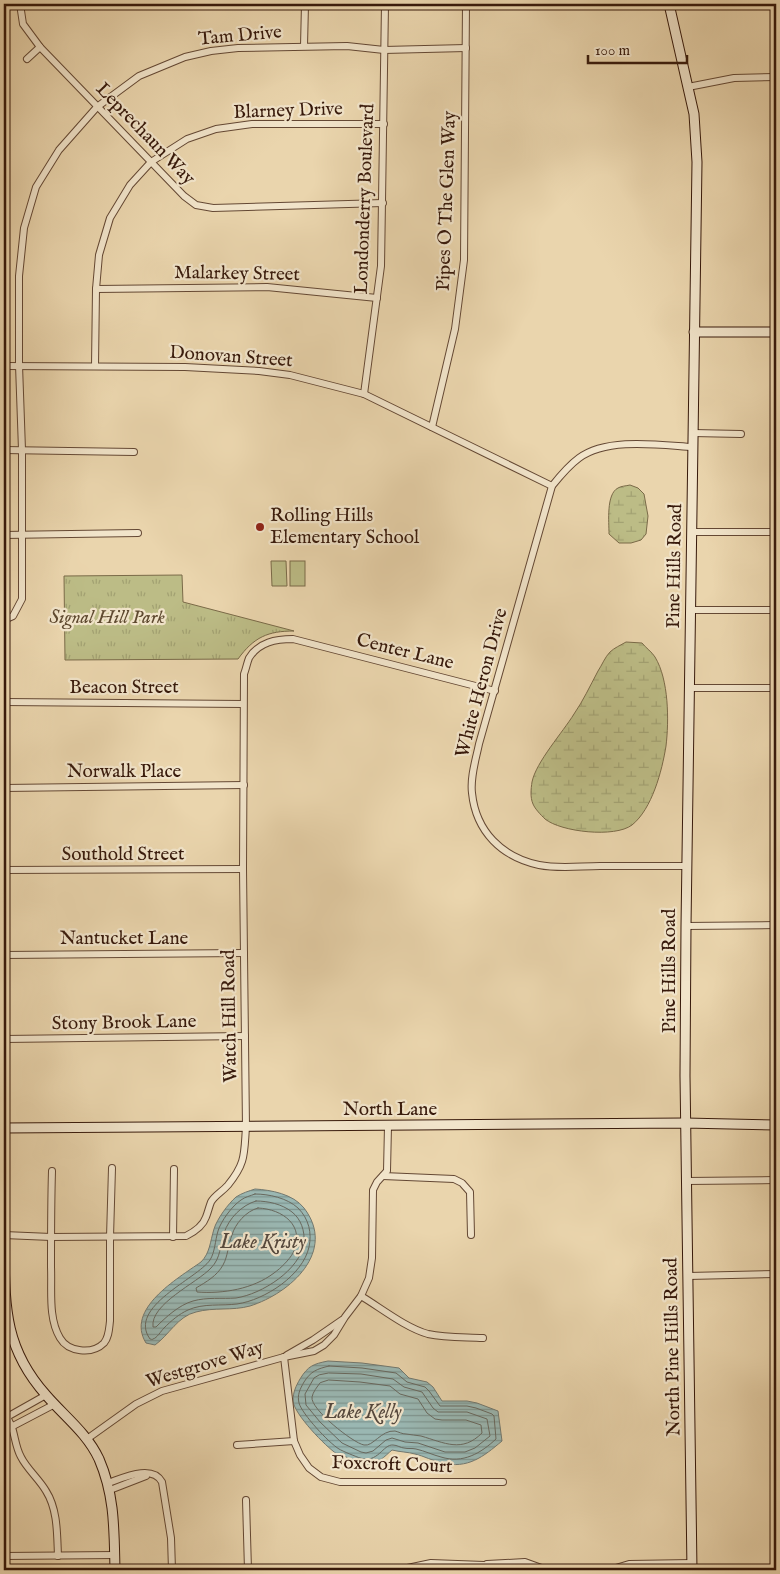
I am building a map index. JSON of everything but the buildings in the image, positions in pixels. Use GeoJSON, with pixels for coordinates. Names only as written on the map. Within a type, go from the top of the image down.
{"type":"FeatureCollection","features":[{"type":"Feature","properties":{"kind":"main road","name":"Pine Hills Road"},"geometry":{"type":"LineString","coordinates":[[671,6],[675,32],[694,114],[697,162],[685,1123]]}},
{"type":"Feature","properties":{"kind":"main road"},"geometry":{"type":"LineString","coordinates":[[694,332],[776,332]]}},
{"type":"Feature","properties":{"kind":"main road","name":"North Pine Hills Road"},"geometry":{"type":"LineString","coordinates":[[685,1123],[692,1566]]}},
{"type":"Feature","properties":{"kind":"main road","name":"North Lane"},"geometry":{"type":"LineString","coordinates":[[4,1128],[776,1124]]}},
{"type":"Feature","properties":{"kind":"main road"},"geometry":{"type":"LineString","coordinates":[[4,1250],[4,1298],[9,1325],[20,1359],[46,1395],[87,1439],[99,1459],[109,1486],[114,1518],[115,1570]]}},
{"type":"Feature","properties":{"kind":"street","name":"Leprechaun Way"},"geometry":{"type":"LineString","coordinates":[[20,4],[23,24],[40,47],[184,196],[196,206],[213,208],[383,203]]}},
{"type":"Feature","properties":{"kind":"street"},"geometry":{"type":"LineString","coordinates":[[102,4],[109,4]]}},
{"type":"Feature","properties":{"kind":"street"},"geometry":{"type":"LineString","coordinates":[[304,46],[305,4]]}},
{"type":"Feature","properties":{"kind":"street","name":"Londonderry Boulevard"},"geometry":{"type":"LineString","coordinates":[[364,394],[381,266],[385,4]]}},
{"type":"Feature","properties":{"kind":"street","name":"Pipes O The Glen Way"},"geometry":{"type":"LineString","coordinates":[[432,427],[455,329],[464,260],[466,4]]}},
{"type":"Feature","properties":{"kind":"street","name":"Tam Drive"},"geometry":{"type":"LineString","coordinates":[[4,620],[13,616],[22,600],[19,276],[24,228],[36,188],[58,150],[97,107],[139,76],[185,57],[211,51],[238,48],[347,46],[384,50],[466,48]]}},
{"type":"Feature","properties":{"kind":"street"},"geometry":{"type":"LineString","coordinates":[[27,59],[40,47]]}},
{"type":"Feature","properties":{"kind":"street"},"geometry":{"type":"LineString","coordinates":[[688,87],[734,78],[776,77]]}},
{"type":"Feature","properties":{"kind":"street","name":"Blarney Drive"},"geometry":{"type":"LineString","coordinates":[[95,366],[96,289],[99,255],[110,218],[130,185],[151,162],[187,139],[216,129],[252,124],[384,124]]}},
{"type":"Feature","properties":{"kind":"street","name":"Malarkey Street"},"geometry":{"type":"LineString","coordinates":[[96,289],[267,287],[377,298]]}},
{"type":"Feature","properties":{"kind":"street","name":"Donovan Street"},"geometry":{"type":"LineString","coordinates":[[4,366],[185,367],[259,371],[292,375],[364,394],[552,486]]}},
{"type":"Feature","properties":{"kind":"street"},"geometry":{"type":"LineString","coordinates":[[693,433],[742,434]]}},
{"type":"Feature","properties":{"kind":"street","name":"White Heron Drive"},"geometry":{"type":"LineString","coordinates":[[687,866],[552,867],[524,861],[503,851],[488,836],[477,814],[472,792],[474,766],[552,486],[565,469],[580,457],[597,449],[623,445],[693,447]]}},
{"type":"Feature","properties":{"kind":"street"},"geometry":{"type":"LineString","coordinates":[[4,450],[134,452]]}},
{"type":"Feature","properties":{"kind":"street"},"geometry":{"type":"LineString","coordinates":[[692,532],[776,532]]}},
{"type":"Feature","properties":{"kind":"street"},"geometry":{"type":"LineString","coordinates":[[4,535],[138,533]]}},
{"type":"Feature","properties":{"kind":"street"},"geometry":{"type":"LineString","coordinates":[[691,610],[776,610]]}},
{"type":"Feature","properties":{"kind":"street","name":"Watch Hill Road"},"geometry":{"type":"LineString","coordinates":[[4,1235],[51,1237],[186,1236],[196,1231],[205,1220],[210,1204],[215,1197],[238,1174],[243,1160],[246,1127],[243,869],[244,674],[249,658],[261,646],[279,639],[293,639],[308,643]]}},
{"type":"Feature","properties":{"kind":"street","name":"Center Lane"},"geometry":{"type":"LineString","coordinates":[[308,643],[494,691]]}},
{"type":"Feature","properties":{"kind":"street"},"geometry":{"type":"LineString","coordinates":[[690,688],[776,688]]}},
{"type":"Feature","properties":{"kind":"street","name":"Beacon Street"},"geometry":{"type":"LineString","coordinates":[[4,702],[243,704]]}},
{"type":"Feature","properties":{"kind":"street","name":"Norwalk Place"},"geometry":{"type":"LineString","coordinates":[[4,788],[244,786]]}},
{"type":"Feature","properties":{"kind":"street","name":"Southold Street"},"geometry":{"type":"LineString","coordinates":[[4,870],[243,869]]}},
{"type":"Feature","properties":{"kind":"street"},"geometry":{"type":"LineString","coordinates":[[686,926],[776,925]]}},
{"type":"Feature","properties":{"kind":"street","name":"Nantucket Lane"},"geometry":{"type":"LineString","coordinates":[[4,955],[244,953]]}},
{"type":"Feature","properties":{"kind":"street","name":"Stony Brook Lane"},"geometry":{"type":"LineString","coordinates":[[4,1039],[245,1036]]}},
{"type":"Feature","properties":{"kind":"street","name":"Westgrove Way"},"geometry":{"type":"LineString","coordinates":[[87,1439],[136,1404],[162,1391],[284,1357],[314,1351],[324,1345],[334,1335],[361,1296],[369,1278],[372,1258],[373,1190],[377,1182],[387,1171],[388,1126]]}},
{"type":"Feature","properties":{"kind":"street"},"geometry":{"type":"LineString","coordinates":[[52,1171],[51,1237],[54,1320],[63,1342],[67,1346],[78,1350],[93,1349],[103,1344],[109,1335],[112,1168]]}},
{"type":"Feature","properties":{"kind":"street"},"geometry":{"type":"LineString","coordinates":[[173,1237],[174,1169]]}},
{"type":"Feature","properties":{"kind":"street"},"geometry":{"type":"LineString","coordinates":[[383,1176],[454,1178],[462,1183],[470,1192],[471,1235]]}},
{"type":"Feature","properties":{"kind":"street"},"geometry":{"type":"LineString","coordinates":[[686,1181],[776,1180]]}},
{"type":"Feature","properties":{"kind":"street"},"geometry":{"type":"LineString","coordinates":[[688,1276],[776,1274]]}},
{"type":"Feature","properties":{"kind":"street"},"geometry":{"type":"LineString","coordinates":[[361,1296],[410,1326],[428,1334],[446,1337],[483,1338]]}},
{"type":"Feature","properties":{"kind":"street","name":"Westgrove Way"},"geometry":{"type":"LineString","coordinates":[[284,1357],[314,1340],[345,1317]]}},
{"type":"Feature","properties":{"kind":"street","name":"Foxcroft Court"},"geometry":{"type":"LineString","coordinates":[[284,1357],[294,1441],[300,1455],[309,1468],[321,1477],[340,1482],[503,1482]]}},
{"type":"Feature","properties":{"kind":"street"},"geometry":{"type":"LineString","coordinates":[[46,1395],[5,1416],[13,1426],[16,1445],[21,1459],[48,1493],[57,1529],[58,1556]]}},
{"type":"Feature","properties":{"kind":"street"},"geometry":{"type":"LineString","coordinates":[[13,1426],[55,1404]]}},
{"type":"Feature","properties":{"kind":"street"},"geometry":{"type":"LineString","coordinates":[[237,1446],[294,1441]]}},
{"type":"Feature","properties":{"kind":"street"},"geometry":{"type":"LineString","coordinates":[[109,1486],[132,1475],[152,1473],[159,1477],[162,1482],[172,1538],[172,1570]]}},
{"type":"Feature","properties":{"kind":"street"},"geometry":{"type":"LineString","coordinates":[[246,1500],[248,1570]]}},
{"type":"Feature","properties":{"kind":"street"},"geometry":{"type":"LineString","coordinates":[[4,1556],[115,1555]]}},
{"type":"Feature","properties":{"kind":"street"},"geometry":{"type":"LineString","coordinates":[[398,1570],[431,1563],[486,1565],[525,1562],[547,1570]]}},
{"type":"Feature","properties":{"kind":"street"},"geometry":{"type":"LineString","coordinates":[[609,1570],[628,1564],[692,1566]]}},
{"type":"Feature","properties":{"kind":"green space"},"geometry":{"type":"Polygon","coordinates":[[[630,485],[638,488],[644,494],[648,516],[646,534],[641,540],[631,543],[619,543],[609,534],[610,502],[614,491],[619,487],[630,485]]]}},
{"type":"Feature","properties":{"kind":"green space"},"geometry":{"type":"Polygon","coordinates":[[[271,561],[286,561],[287,586],[272,586],[271,561]]]}},
{"type":"Feature","properties":{"kind":"green space"},"geometry":{"type":"Polygon","coordinates":[[[290,561],[305,561],[305,586],[290,586],[290,561]]]}},
{"type":"Feature","properties":{"kind":"green space","name":"Signal Hill Park"},"geometry":{"type":"Polygon","coordinates":[[[182,575],[183,602],[294,631],[277,632],[256,640],[238,659],[65,660],[64,576],[182,575]]]}},
{"type":"Feature","properties":{"kind":"green space"},"geometry":{"type":"Polygon","coordinates":[[[626,642],[642,643],[655,657],[663,677],[668,725],[662,767],[655,789],[639,818],[632,825],[624,829],[588,832],[553,824],[545,819],[537,810],[531,799],[532,782],[535,774],[544,756],[577,709],[607,656],[613,649],[626,642]]]}},
{"type":"Feature","properties":{"kind":"water","name":"Lake Kristy"},"geometry":{"type":"Polygon","coordinates":[[[255,1189],[268,1190],[288,1196],[304,1208],[313,1224],[315,1240],[312,1254],[305,1268],[294,1281],[265,1300],[250,1306],[190,1314],[184,1317],[155,1345],[146,1343],[141,1330],[142,1318],[148,1307],[168,1286],[204,1259],[215,1225],[223,1212],[236,1197],[255,1189]]]}},
{"type":"Feature","properties":{"kind":"water","name":"Lake Kelly"},"geometry":{"type":"Polygon","coordinates":[[[328,1361],[399,1368],[409,1378],[427,1382],[433,1387],[442,1401],[467,1401],[498,1411],[502,1441],[482,1457],[460,1464],[442,1463],[415,1454],[392,1450],[377,1462],[366,1465],[359,1464],[337,1454],[304,1422],[293,1401],[296,1387],[308,1368],[328,1361]]]}},
{"type":"Feature","properties":{"kind":"place","name":"Rolling Hills Elementary School"},"geometry":{"type":"Point","coordinates":[260,527]}}]}
